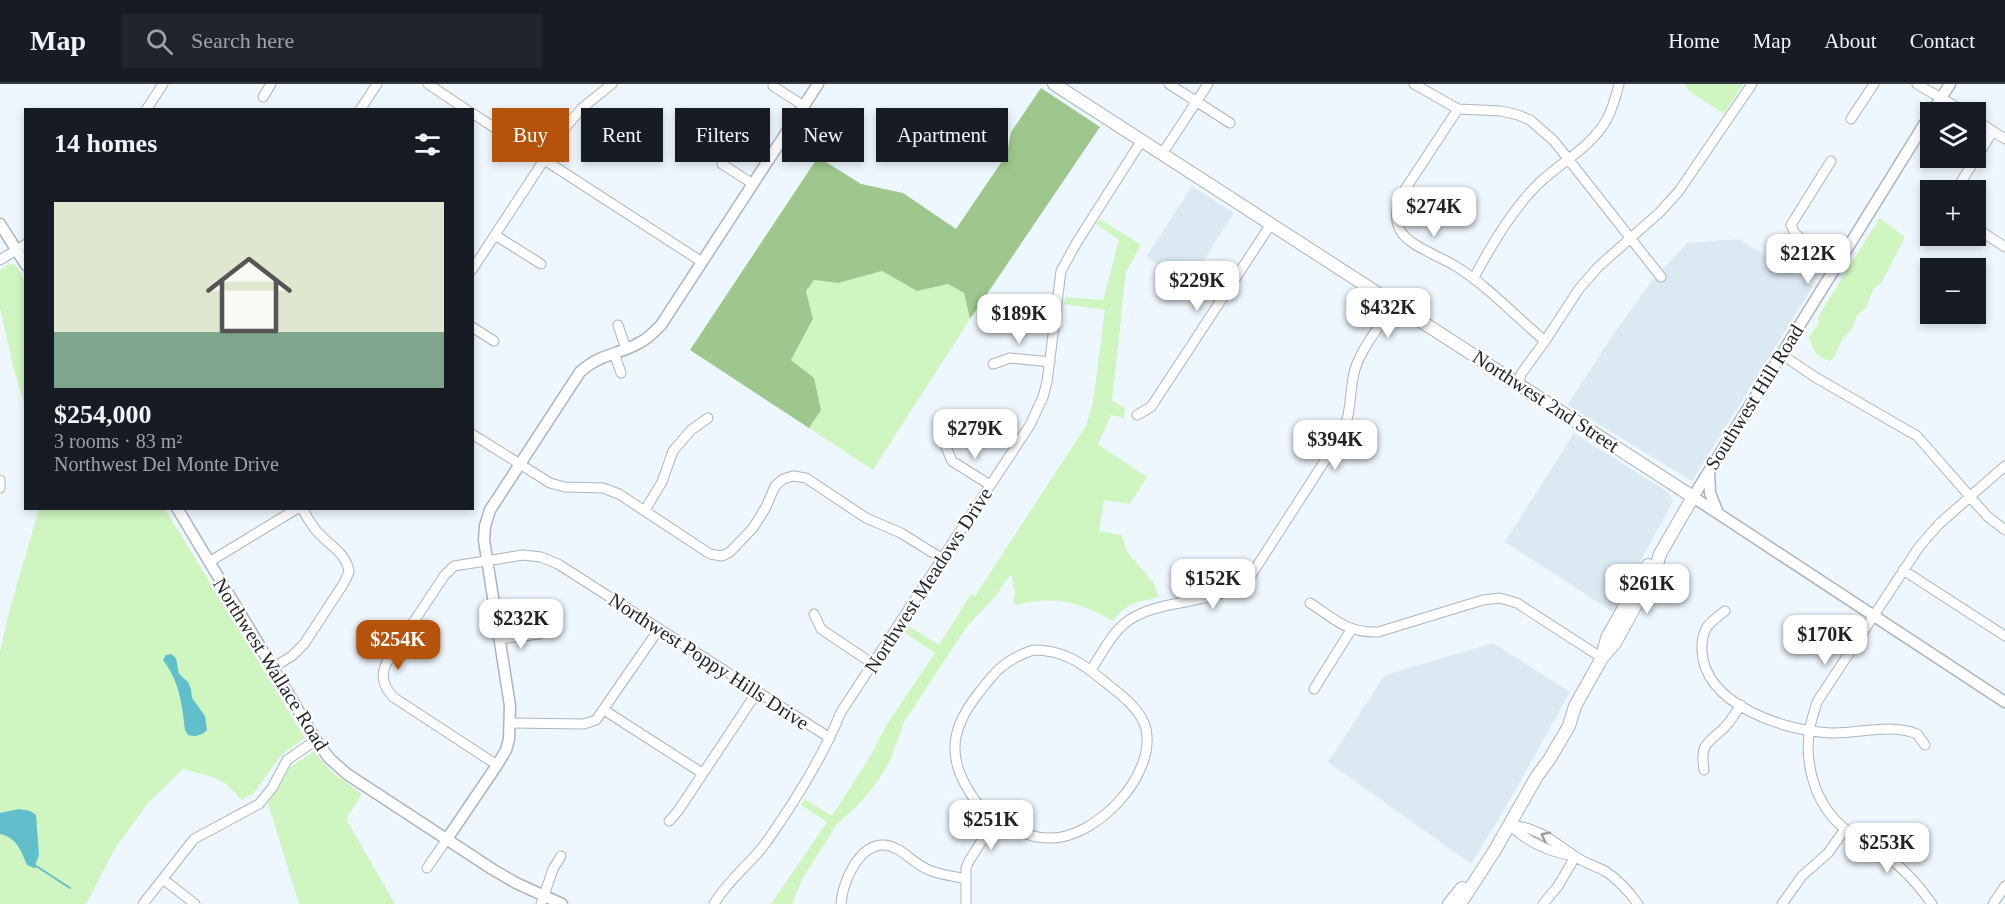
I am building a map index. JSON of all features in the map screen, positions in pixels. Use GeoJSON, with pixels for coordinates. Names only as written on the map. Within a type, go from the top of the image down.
{"type":"FeatureCollection","features":[{"type":"Feature","properties":{"kind":"main road","name":"Northwest 2nd Street"},"geometry":{"type":"LineString","coordinates":[[1054,84],[1693,497]]}},
{"type":"Feature","properties":{"kind":"main road"},"geometry":{"type":"LineString","coordinates":[[1460,904],[1510,825],[1537,776],[1543,755],[1562,722],[1575,706],[1602,658],[1607,638],[1649,564],[1660,554],[1693,497]]}},
{"type":"Feature","properties":{"kind":"main road"},"geometry":{"type":"LineString","coordinates":[[1449,904],[1464,886],[1479,874]]}},
{"type":"Feature","properties":{"kind":"street"},"geometry":{"type":"LineString","coordinates":[[147,108],[163,84]]}},
{"type":"Feature","properties":{"kind":"street"},"geometry":{"type":"LineString","coordinates":[[263,97],[271,84]]}},
{"type":"Feature","properties":{"kind":"street"},"geometry":{"type":"LineString","coordinates":[[361,108],[376,84]]}},
{"type":"Feature","properties":{"kind":"street"},"geometry":{"type":"LineString","coordinates":[[428,84],[464,108]]}},
{"type":"Feature","properties":{"kind":"street"},"geometry":{"type":"LineString","coordinates":[[569,124],[582,108],[612,84]]}},
{"type":"Feature","properties":{"kind":"street"},"geometry":{"type":"LineString","coordinates":[[427,868],[506,750],[511,723],[484,533],[490,510],[580,372],[590,363],[649,337],[661,325],[819,84]]}},
{"type":"Feature","properties":{"kind":"street"},"geometry":{"type":"LineString","coordinates":[[1168,84],[1230,123]]}},
{"type":"Feature","properties":{"kind":"street"},"geometry":{"type":"LineString","coordinates":[[1162,154],[1208,84]]}},
{"type":"Feature","properties":{"kind":"street"},"geometry":{"type":"LineString","coordinates":[[1414,84],[1458,109],[1501,111],[1530,120],[1554,141],[1660,277]]}},
{"type":"Feature","properties":{"kind":"street"},"geometry":{"type":"LineString","coordinates":[[1474,278],[1502,228],[1519,205],[1538,185],[1596,135],[1613,108],[1619,84]]}},
{"type":"Feature","properties":{"kind":"street"},"geometry":{"type":"LineString","coordinates":[[1519,383],[1521,374],[1545,342],[1578,289],[1598,267],[1660,212],[1679,191],[1752,84]]}},
{"type":"Feature","properties":{"kind":"street"},"geometry":{"type":"LineString","coordinates":[[1851,119],[1874,84]]}},
{"type":"Feature","properties":{"kind":"street"},"geometry":{"type":"LineString","coordinates":[[1917,84],[1948,102]]}},
{"type":"Feature","properties":{"kind":"street","name":"Southwest Hill Road"},"geometry":{"type":"LineString","coordinates":[[1938,102],[1950,84]]}},
{"type":"Feature","properties":{"kind":"street"},"geometry":{"type":"LineString","coordinates":[[773,86],[804,106]]}},
{"type":"Feature","properties":{"kind":"street"},"geometry":{"type":"LineString","coordinates":[[1458,109],[1402,194],[1398,205],[1400,231],[1407,239],[1474,278],[1545,342]]}},
{"type":"Feature","properties":{"kind":"street"},"geometry":{"type":"LineString","coordinates":[[474,114],[492,126]]}},
{"type":"Feature","properties":{"kind":"street"},"geometry":{"type":"LineString","coordinates":[[1986,126],[2005,139]]}},
{"type":"Feature","properties":{"kind":"street"},"geometry":{"type":"LineString","coordinates":[[1962,180],[1993,131]]}},
{"type":"Feature","properties":{"kind":"street","name":"Southwest Hill Road"},"geometry":{"type":"LineString","coordinates":[[1693,497],[1920,132]]}},
{"type":"Feature","properties":{"kind":"street","name":"Northwest Meadows Drive"},"geometry":{"type":"LineString","coordinates":[[714,904],[731,881],[765,844],[824,752],[841,712],[1037,412],[1043,397],[1050,362],[1061,271],[1142,140]]}},
{"type":"Feature","properties":{"kind":"street"},"geometry":{"type":"LineString","coordinates":[[1831,161],[1791,225],[1795,234],[1838,262]]}},
{"type":"Feature","properties":{"kind":"street"},"geometry":{"type":"LineString","coordinates":[[474,267],[544,162]]}},
{"type":"Feature","properties":{"kind":"street"},"geometry":{"type":"LineString","coordinates":[[548,162],[702,262]]}},
{"type":"Feature","properties":{"kind":"street"},"geometry":{"type":"LineString","coordinates":[[722,164],[753,184]]}},
{"type":"Feature","properties":{"kind":"street"},"geometry":{"type":"LineString","coordinates":[[0,224],[21,247],[0,260]]}},
{"type":"Feature","properties":{"kind":"street"},"geometry":{"type":"LineString","coordinates":[[1137,415],[1151,407],[1271,224]]}},
{"type":"Feature","properties":{"kind":"street"},"geometry":{"type":"LineString","coordinates":[[495,235],[541,264]]}},
{"type":"Feature","properties":{"kind":"street"},"geometry":{"type":"LineString","coordinates":[[1986,235],[2005,247]]}},
{"type":"Feature","properties":{"kind":"street"},"geometry":{"type":"LineString","coordinates":[[1091,670],[1113,635],[1134,617],[1149,611],[1215,596],[1250,577],[1342,434],[1349,415],[1352,386],[1358,361],[1395,304]]}},
{"type":"Feature","properties":{"kind":"street"},"geometry":{"type":"LineString","coordinates":[[618,325],[626,349]]}},
{"type":"Feature","properties":{"kind":"street"},"geometry":{"type":"LineString","coordinates":[[474,328],[494,341]]}},
{"type":"Feature","properties":{"kind":"street"},"geometry":{"type":"LineString","coordinates":[[614,353],[621,373]]}},
{"type":"Feature","properties":{"kind":"street"},"geometry":{"type":"LineString","coordinates":[[1781,354],[1815,377],[1917,436],[1987,516],[2005,530]]}},
{"type":"Feature","properties":{"kind":"street"},"geometry":{"type":"LineString","coordinates":[[993,364],[1010,358],[1050,362]]}},
{"type":"Feature","properties":{"kind":"street"},"geometry":{"type":"LineString","coordinates":[[645,510],[662,482],[678,445],[691,430],[708,418]]}},
{"type":"Feature","properties":{"kind":"street"},"geometry":{"type":"LineString","coordinates":[[474,435],[550,483],[566,487],[603,488],[619,494],[710,554],[722,556],[730,552],[753,528],[775,486],[783,479],[793,476],[806,478],[866,518],[896,530],[941,558]]}},
{"type":"Feature","properties":{"kind":"street"},"geometry":{"type":"LineString","coordinates":[[946,447],[952,461],[990,486]]}},
{"type":"Feature","properties":{"kind":"street"},"geometry":{"type":"LineString","coordinates":[[1932,904],[1903,869],[1845,829],[1832,816],[1819,797],[1810,771],[1809,731],[1817,702],[1928,535],[2005,466]]}},
{"type":"Feature","properties":{"kind":"street"},"geometry":{"type":"LineString","coordinates":[[1709,470],[1710,493],[1718,513]]}},
{"type":"Feature","properties":{"kind":"street"},"geometry":{"type":"LineString","coordinates":[[0,480],[0,488]]}},
{"type":"Feature","properties":{"kind":"street","name":"Northwest 2nd Street"},"geometry":{"type":"LineString","coordinates":[[1693,497],[2005,702]]}},
{"type":"Feature","properties":{"kind":"street","name":"Northwest Wallace Road"},"geometry":{"type":"LineString","coordinates":[[178,510],[272,668],[329,758],[347,774],[542,900],[562,904]]}},
{"type":"Feature","properties":{"kind":"street"},"geometry":{"type":"LineString","coordinates":[[209,562],[297,510]]}},
{"type":"Feature","properties":{"kind":"street"},"geometry":{"type":"LineString","coordinates":[[272,668],[292,656],[304,644],[350,572],[345,557],[327,543],[301,510]]}},
{"type":"Feature","properties":{"kind":"street","name":"Northwest Poppy Hills Drive"},"geometry":{"type":"LineString","coordinates":[[497,765],[393,697],[385,686],[382,676],[387,662],[444,576],[454,566],[523,555],[541,557],[558,564],[830,738]]}},
{"type":"Feature","properties":{"kind":"street"},"geometry":{"type":"LineString","coordinates":[[1903,570],[2005,636]]}},
{"type":"Feature","properties":{"kind":"street"},"geometry":{"type":"LineString","coordinates":[[1310,603],[1351,630],[1363,633],[1378,632],[1483,600],[1500,598],[1517,603],[1602,658]]}},
{"type":"Feature","properties":{"kind":"street"},"geometry":{"type":"LineString","coordinates":[[1725,611],[1706,625],[1702,639],[1705,668],[1713,683],[1723,694],[1779,723],[1809,731],[1853,733],[1898,729],[1917,734],[1925,745]]}},
{"type":"Feature","properties":{"kind":"street"},"geometry":{"type":"LineString","coordinates":[[814,614],[821,628],[873,664]]}},
{"type":"Feature","properties":{"kind":"street"},"geometry":{"type":"LineString","coordinates":[[511,723],[584,724],[596,720],[659,629]]}},
{"type":"Feature","properties":{"kind":"street"},"geometry":{"type":"LineString","coordinates":[[1314,689],[1351,630]]}},
{"type":"Feature","properties":{"kind":"street"},"geometry":{"type":"LineString","coordinates":[[499,639],[539,634]]}},
{"type":"Feature","properties":{"kind":"street"},"geometry":{"type":"LineString","coordinates":[[1033,650],[1050,650],[1091,670],[1133,706],[1146,728],[1145,750],[1141,767],[1134,783],[1107,813],[1069,835],[1039,838],[1020,833],[981,807],[971,795],[958,769],[955,746],[957,728],[965,711],[1001,666],[1015,656],[1033,650]]}},
{"type":"Feature","properties":{"kind":"street"},"geometry":{"type":"LineString","coordinates":[[669,821],[757,692]]}},
{"type":"Feature","properties":{"kind":"street"},"geometry":{"type":"LineString","coordinates":[[1704,770],[1701,756],[1706,744],[1724,729],[1741,705]]}},
{"type":"Feature","properties":{"kind":"street"},"geometry":{"type":"LineString","coordinates":[[604,710],[702,773]]}},
{"type":"Feature","properties":{"kind":"street"},"geometry":{"type":"LineString","coordinates":[[143,904],[195,839],[259,804],[272,788],[287,760],[316,740]]}},
{"type":"Feature","properties":{"kind":"street"},"geometry":{"type":"LineString","coordinates":[[966,904],[969,861],[997,818]]}},
{"type":"Feature","properties":{"kind":"street"},"geometry":{"type":"LineString","coordinates":[[1510,825],[1526,827],[1559,844],[1575,857],[1607,873],[1625,888],[1638,904]]}},
{"type":"Feature","properties":{"kind":"street"},"geometry":{"type":"LineString","coordinates":[[1782,904],[1802,876],[1828,853],[1845,829]]}},
{"type":"Feature","properties":{"kind":"street"},"geometry":{"type":"LineString","coordinates":[[841,904],[843,886],[855,863],[872,848],[882,845],[906,854],[930,871],[966,879]]}},
{"type":"Feature","properties":{"kind":"street"},"geometry":{"type":"LineString","coordinates":[[542,900],[553,869],[561,856]]}},
{"type":"Feature","properties":{"kind":"street"},"geometry":{"type":"LineString","coordinates":[[1543,904],[1558,886],[1575,857]]}},
{"type":"Feature","properties":{"kind":"street"},"geometry":{"type":"LineString","coordinates":[[163,879],[195,904]]}},
{"type":"Feature","properties":{"kind":"street"},"geometry":{"type":"LineString","coordinates":[[1993,904],[2005,886]]}},
{"type":"Feature","properties":{"kind":"shaded area"},"geometry":{"type":"Polygon","coordinates":[[[1192,186],[1234,213],[1188,285],[1146,257],[1192,186]]]}},
{"type":"Feature","properties":{"kind":"shaded area"},"geometry":{"type":"Polygon","coordinates":[[[1739,239],[1813,286],[1692,481],[1567,405],[1651,282],[1687,243],[1739,239]]]}},
{"type":"Feature","properties":{"kind":"shaded area"},"geometry":{"type":"Polygon","coordinates":[[[1574,433],[1668,492],[1673,501],[1613,612],[1505,542],[1574,433]]]}},
{"type":"Feature","properties":{"kind":"shaded area"},"geometry":{"type":"Polygon","coordinates":[[[1493,643],[1570,692],[1471,864],[1328,762],[1385,675],[1493,643]]]}},
{"type":"Feature","properties":{"kind":"green space"},"geometry":{"type":"Polygon","coordinates":[[[1685,84],[1743,84],[1724,114],[1689,91],[1685,84]]]}},
{"type":"Feature","properties":{"kind":"green space"},"geometry":{"type":"Polygon","coordinates":[[[1041,88],[1100,127],[970,319],[964,293],[948,284],[917,291],[882,271],[838,283],[814,280],[806,291],[813,319],[791,360],[814,378],[821,410],[809,428],[690,350],[815,162],[826,162],[861,184],[903,193],[956,229],[1002,162],[1008,162],[1011,132],[1041,88]]]}},
{"type":"Feature","properties":{"kind":"green space"},"geometry":{"type":"Polygon","coordinates":[[[1100,219],[1141,245],[1126,272],[1112,401],[1125,408],[1124,418],[1111,415],[1098,444],[1147,477],[1130,504],[1104,500],[1099,531],[1122,535],[1127,552],[1154,583],[1159,597],[1128,606],[1113,621],[1089,609],[1066,602],[1043,601],[1017,605],[1013,602],[1015,592],[1013,578],[1010,575],[994,598],[966,628],[904,722],[890,761],[878,781],[858,805],[837,824],[803,878],[792,904],[771,904],[827,822],[801,805],[805,799],[832,816],[871,755],[887,724],[935,653],[905,633],[909,626],[939,645],[971,594],[975,596],[1086,426],[1093,402],[1105,310],[1064,304],[1065,297],[1103,300],[1119,240],[1096,224],[1100,219]]]}},
{"type":"Feature","properties":{"kind":"green space"},"geometry":{"type":"Polygon","coordinates":[[[1879,219],[1905,237],[1882,282],[1873,290],[1866,308],[1857,315],[1852,329],[1843,338],[1834,358],[1830,361],[1816,352],[1809,337],[1819,323],[1818,317],[1879,219]]]}},
{"type":"Feature","properties":{"kind":"green space"},"geometry":{"type":"Polygon","coordinates":[[[13,264],[17,267],[24,279],[24,403],[0,308],[0,271],[6,265],[13,264]]]}},
{"type":"Feature","properties":{"kind":"green space"},"geometry":{"type":"Polygon","coordinates":[[[882,271],[917,291],[948,284],[964,293],[970,319],[873,470],[809,428],[821,410],[791,360],[813,320],[806,290],[814,280],[838,283],[882,271]]]}},
{"type":"Feature","properties":{"kind":"green space"},"geometry":{"type":"Polygon","coordinates":[[[39,510],[166,510],[305,738],[282,754],[254,793],[242,800],[225,783],[183,769],[148,803],[116,847],[86,904],[0,904],[0,652],[9,612],[39,510]]]}},
{"type":"Feature","properties":{"kind":"green space"},"geometry":{"type":"Polygon","coordinates":[[[314,752],[333,773],[362,794],[346,819],[395,904],[299,904],[268,803],[288,768],[314,752]]]}},
{"type":"Feature","properties":{"kind":"water"},"geometry":{"type":"Polygon","coordinates":[[[171,654],[176,658],[179,674],[188,682],[192,698],[205,716],[207,730],[200,735],[188,735],[185,730],[179,693],[173,676],[163,660],[166,655],[171,654]]]}},
{"type":"Feature","properties":{"kind":"water"},"geometry":{"type":"Polygon","coordinates":[[[19,809],[36,815],[39,855],[34,868],[27,865],[11,838],[0,834],[0,813],[19,809]]]}},
{"type":"Feature","properties":{"kind":"waterway"},"geometry":{"type":"LineString","coordinates":[[35,867],[33,864],[70,888]]}}]}
